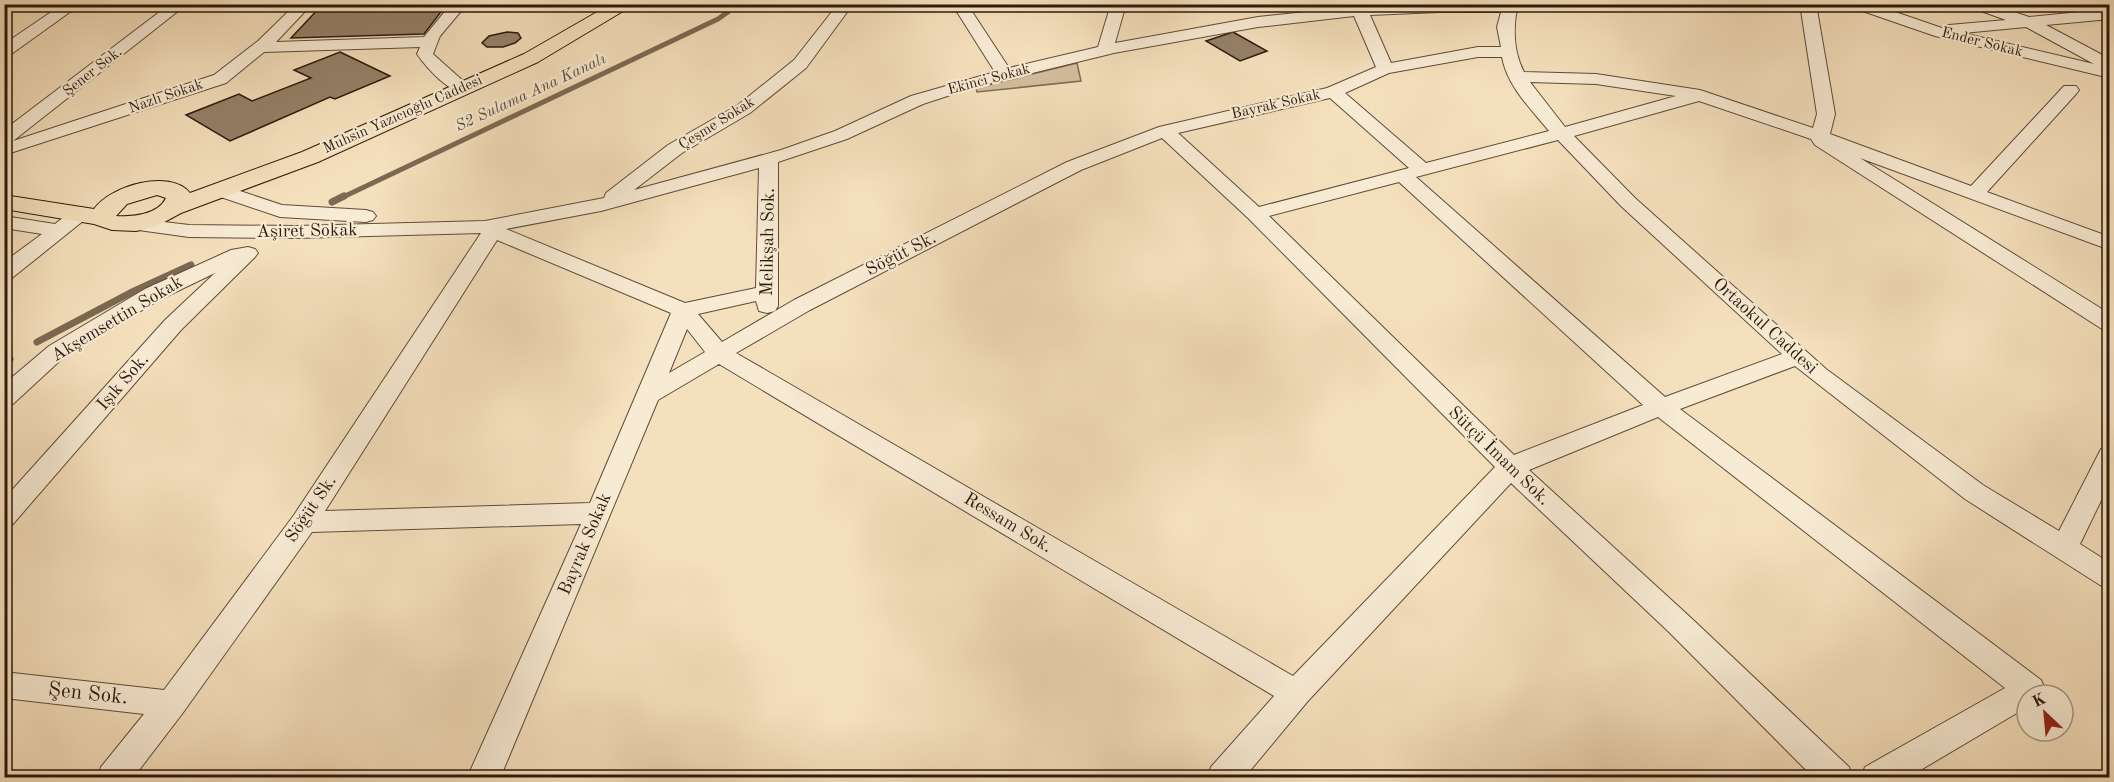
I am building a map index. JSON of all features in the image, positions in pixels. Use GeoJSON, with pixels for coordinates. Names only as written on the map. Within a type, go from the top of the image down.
{"type":"FeatureCollection","features":[{"type":"Feature","properties":{"kind":"main road","name":"Muhsin Yazıcıoğlu Caddesi"},"geometry":{"type":"LineString","coordinates":[[131,224],[156,218],[173,208],[310,157],[531,58],[626,4]]}},
{"type":"Feature","properties":{"kind":"main road"},"geometry":{"type":"LineString","coordinates":[[92,215],[121,198],[151,189],[175,191],[179,195],[179,200],[173,208]]}},
{"type":"Feature","properties":{"kind":"main road"},"geometry":{"type":"LineString","coordinates":[[4,202],[92,215],[110,223],[131,224]]}},
{"type":"Feature","properties":{"kind":"street"},"geometry":{"type":"LineString","coordinates":[[4,52],[74,4]]}},
{"type":"Feature","properties":{"kind":"street","name":"Şener Sok."},"geometry":{"type":"LineString","coordinates":[[4,139],[180,4]]}},
{"type":"Feature","properties":{"kind":"street","name":"Nazlı Sokak"},"geometry":{"type":"LineString","coordinates":[[4,150],[220,79],[260,47],[305,4]]}},
{"type":"Feature","properties":{"kind":"street"},"geometry":{"type":"LineString","coordinates":[[460,4],[430,42],[425,54],[431,63],[462,88]]}},
{"type":"Feature","properties":{"kind":"street","name":"Çeşme Sokak"},"geometry":{"type":"LineString","coordinates":[[601,206],[675,149],[744,109],[800,64],[846,4]]}},
{"type":"Feature","properties":{"kind":"street"},"geometry":{"type":"LineString","coordinates":[[959,4],[1005,75]]}},
{"type":"Feature","properties":{"kind":"street"},"geometry":{"type":"LineString","coordinates":[[1106,50],[1119,4]]}},
{"type":"Feature","properties":{"kind":"street"},"geometry":{"type":"LineString","coordinates":[[1808,4],[1826,114],[1820,136],[1821,141],[2109,324]]}},
{"type":"Feature","properties":{"kind":"street","name":"Ender Sokak"},"geometry":{"type":"LineString","coordinates":[[1856,4],[1941,33],[2109,74]]}},
{"type":"Feature","properties":{"kind":"street"},"geometry":{"type":"LineString","coordinates":[[1975,4],[2028,22],[2107,64],[2109,68]]}},
{"type":"Feature","properties":{"kind":"street","name":"Ekinci Sokak"},"geometry":{"type":"LineString","coordinates":[[488,228],[601,206],[770,159],[841,135],[917,100],[1005,75],[1270,13],[1360,8],[1511,6]]}},
{"type":"Feature","properties":{"kind":"street","name":"Ortaokul Caddesi"},"geometry":{"type":"LineString","coordinates":[[1511,6],[1505,27],[1512,65],[1527,93],[1628,202],[1818,374],[1974,492],[2109,577]]}},
{"type":"Feature","properties":{"kind":"street"},"geometry":{"type":"LineString","coordinates":[[1360,8],[1385,69]]}},
{"type":"Feature","properties":{"kind":"street"},"geometry":{"type":"LineString","coordinates":[[1941,33],[1962,27],[2109,14]]}},
{"type":"Feature","properties":{"kind":"street"},"geometry":{"type":"LineString","coordinates":[[260,47],[430,42]]}},
{"type":"Feature","properties":{"kind":"street","name":"Bayrak Sokak"},"geometry":{"type":"LineString","coordinates":[[1165,130],[1333,92],[1385,69],[1478,52],[1510,52]]}},
{"type":"Feature","properties":{"kind":"street"},"geometry":{"type":"LineString","coordinates":[[1519,77],[1596,79],[1700,94],[1820,136],[2109,244]]}},
{"type":"Feature","properties":{"kind":"street"},"geometry":{"type":"LineString","coordinates":[[1974,194],[2070,90]]}},
{"type":"Feature","properties":{"kind":"street"},"geometry":{"type":"LineString","coordinates":[[1333,92],[1413,172],[1661,407],[2031,689],[1877,777]]}},
{"type":"Feature","properties":{"kind":"street"},"geometry":{"type":"LineString","coordinates":[[1255,214],[1700,94]]}},
{"type":"Feature","properties":{"kind":"street","name":"Sütçü İmam Sok."},"geometry":{"type":"LineString","coordinates":[[1165,130],[1255,214],[1510,467],[1679,624],[1837,777]]}},
{"type":"Feature","properties":{"kind":"street","name":"Söğüt Sk."},"geometry":{"type":"LineString","coordinates":[[647,396],[766,326],[911,248],[1074,166],[1165,130]]}},
{"type":"Feature","properties":{"kind":"street","name":"Melikşah Sok."},"geometry":{"type":"LineString","coordinates":[[766,326],[770,159]]}},
{"type":"Feature","properties":{"kind":"street","name":"Aşiret Sokak"},"geometry":{"type":"LineString","coordinates":[[219,190],[280,211],[488,228],[683,309],[720,354]]}},
{"type":"Feature","properties":{"kind":"street"},"geometry":{"type":"LineString","coordinates":[[4,273],[57,230],[92,215]]}},
{"type":"Feature","properties":{"kind":"street"},"geometry":{"type":"LineString","coordinates":[[4,222],[57,230]]}},
{"type":"Feature","properties":{"kind":"street","name":"Aşiret Sokak"},"geometry":{"type":"LineString","coordinates":[[131,224],[189,231],[296,232],[488,228]]}},
{"type":"Feature","properties":{"kind":"street","name":"Söğüt Sk."},"geometry":{"type":"LineString","coordinates":[[113,777],[171,704],[304,522],[488,228]]}},
{"type":"Feature","properties":{"kind":"street","name":"Akşemsettin Sokak"},"geometry":{"type":"LineString","coordinates":[[4,398],[57,351],[153,294],[243,254]]}},
{"type":"Feature","properties":{"kind":"street","name":"Işık Sok."},"geometry":{"type":"LineString","coordinates":[[4,517],[173,325],[243,254]]}},
{"type":"Feature","properties":{"kind":"street"},"geometry":{"type":"LineString","coordinates":[[683,309],[767,292]]}},
{"type":"Feature","properties":{"kind":"street","name":"Bayrak Sokak"},"geometry":{"type":"LineString","coordinates":[[483,777],[598,513],[683,309]]}},
{"type":"Feature","properties":{"kind":"street","name":"Ressam Sok."},"geometry":{"type":"LineString","coordinates":[[720,354],[1296,693]]}},
{"type":"Feature","properties":{"kind":"street"},"geometry":{"type":"LineString","coordinates":[[1223,777],[1296,693],[1510,467],[1661,407],[1799,356]]}},
{"type":"Feature","properties":{"kind":"street"},"geometry":{"type":"LineString","coordinates":[[2064,548],[2109,455]]}},
{"type":"Feature","properties":{"kind":"street"},"geometry":{"type":"LineString","coordinates":[[304,522],[598,513]]}},
{"type":"Feature","properties":{"kind":"street","name":"Şen Sok."},"geometry":{"type":"LineString","coordinates":[[4,685],[171,704]]}},
{"type":"Feature","properties":{"kind":"shaded area"},"geometry":{"type":"Polygon","coordinates":[[[1077,63],[1081,81],[977,92],[976,88],[1077,63]]]}},
{"type":"Feature","properties":{"kind":"building"},"geometry":{"type":"Polygon","coordinates":[[[323,4],[447,4],[424,34],[291,38],[323,4]]]}},
{"type":"Feature","properties":{"kind":"building"},"geometry":{"type":"Polygon","coordinates":[[[507,32],[518,33],[521,38],[503,47],[487,47],[482,43],[489,36],[507,32]]]}},
{"type":"Feature","properties":{"kind":"building"},"geometry":{"type":"Polygon","coordinates":[[[1233,32],[1267,51],[1240,61],[1206,41],[1233,32]]]}},
{"type":"Feature","properties":{"kind":"building"},"geometry":{"type":"Polygon","coordinates":[[[340,52],[390,76],[335,99],[330,97],[230,141],[186,115],[239,94],[252,101],[311,78],[294,70],[340,52]]]}},
{"type":"Feature","properties":{"kind":"waterway","name":"S2 Sulama Ana Kanalı"},"geometry":{"type":"LineString","coordinates":[[341,198],[718,19],[739,4]]}},
{"type":"Feature","properties":{"kind":"waterway","name":"S2 Sulama Ana Kanalı"},"geometry":{"type":"LineString","coordinates":[[332,202],[344,196]]}},
{"type":"Feature","properties":{"kind":"waterway","name":"S2 Sulama Ana Kanalı"},"geometry":{"type":"LineString","coordinates":[[37,342],[130,293],[191,265]]}},
{"type":"Feature","properties":{"kind":"waterway","name":"S2 Sulama Ana Kanalı"},"geometry":{"type":"LineString","coordinates":[[4,364],[10,359]]}}]}
